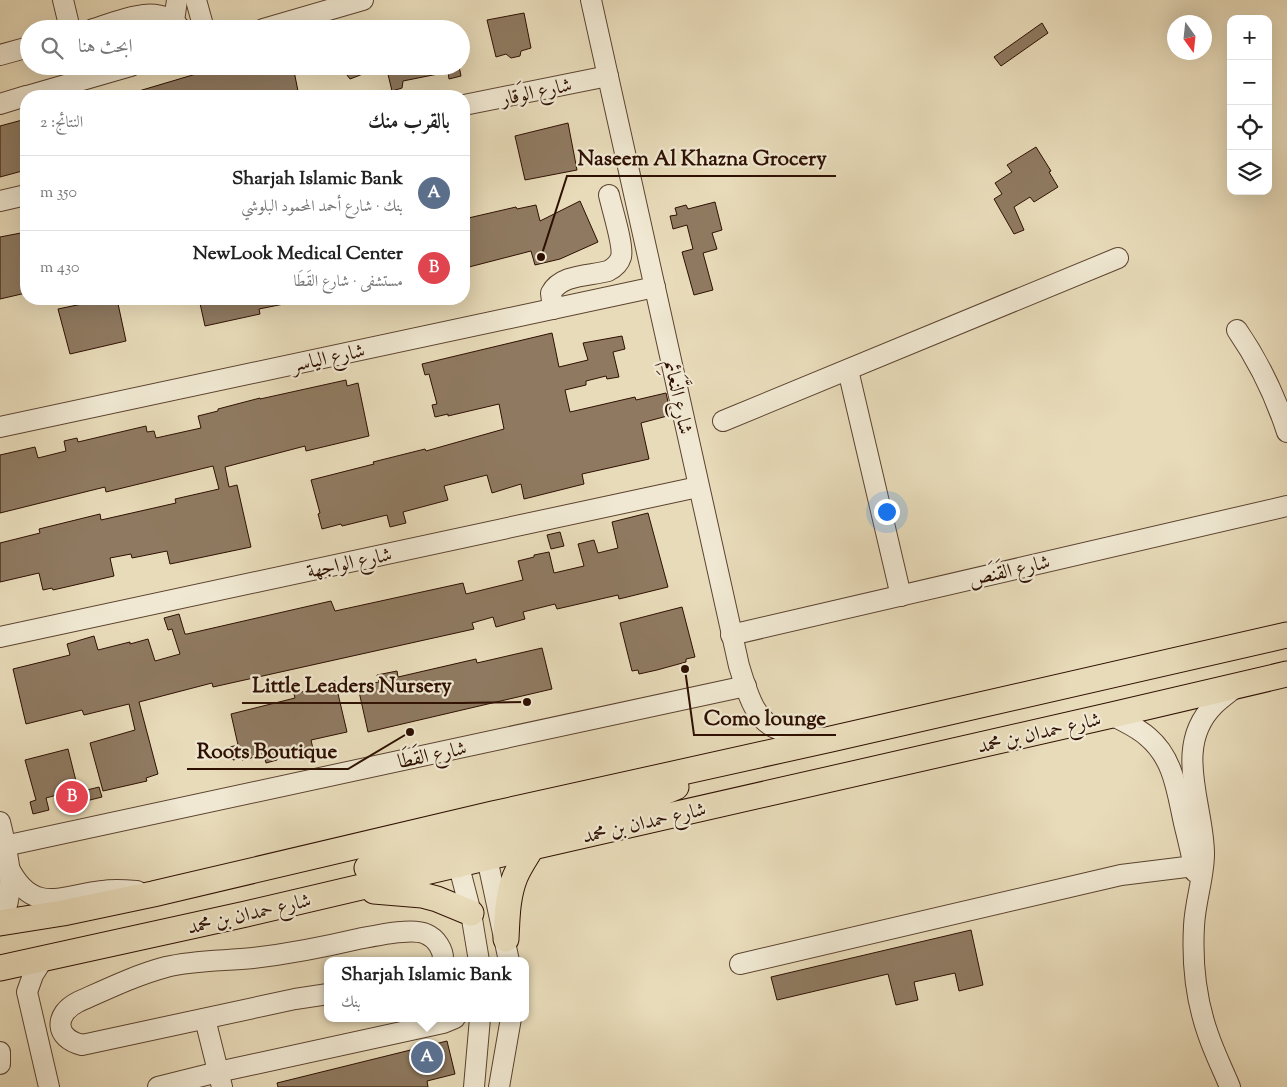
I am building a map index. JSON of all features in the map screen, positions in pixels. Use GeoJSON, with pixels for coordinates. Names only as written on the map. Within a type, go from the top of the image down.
{"type":"FeatureCollection","features":[{"type":"Feature","properties":{"kind":"main road","name":"شارع حمدان بن محمد"},"geometry":{"type":"LineString","coordinates":[[0,923],[63,913],[152,894],[454,845],[482,838],[706,767],[831,740],[1285,634]]}},
{"type":"Feature","properties":{"kind":"main road","name":"شارع حمدان بن محمد"},"geometry":{"type":"LineString","coordinates":[[0,968],[349,890],[454,845],[482,838],[532,847],[1112,716],[1287,674]]}},
{"type":"Feature","properties":{"kind":"main road"},"geometry":{"type":"LineString","coordinates":[[246,914],[259,900],[276,892],[454,845]]}},
{"type":"Feature","properties":{"kind":"main road"},"geometry":{"type":"LineString","coordinates":[[507,950],[509,900],[513,882],[532,847]]}},
{"type":"Feature","properties":{"kind":"main road"},"geometry":{"type":"LineString","coordinates":[[349,890],[422,896],[437,899],[471,913]]}},
{"type":"Feature","properties":{"kind":"street"},"geometry":{"type":"LineString","coordinates":[[63,0],[68,20]]}},
{"type":"Feature","properties":{"kind":"street"},"geometry":{"type":"LineString","coordinates":[[176,0],[177,20]]}},
{"type":"Feature","properties":{"kind":"street"},"geometry":{"type":"LineString","coordinates":[[196,0],[202,20]]}},
{"type":"Feature","properties":{"kind":"street"},"geometry":{"type":"LineString","coordinates":[[294,20],[363,0]]}},
{"type":"Feature","properties":{"kind":"street","name":"شارع النَّعَائِم"},"geometry":{"type":"LineString","coordinates":[[592,0],[698,487],[732,635],[746,686],[758,715],[768,725],[780,731],[831,740]]}},
{"type":"Feature","properties":{"kind":"street"},"geometry":{"type":"LineString","coordinates":[[124,20],[153,13],[170,20]]}},
{"type":"Feature","properties":{"kind":"street"},"geometry":{"type":"LineString","coordinates":[[0,55],[20,49]]}},
{"type":"Feature","properties":{"kind":"street"},"geometry":{"type":"LineString","coordinates":[[47,90],[100,75]]}},
{"type":"Feature","properties":{"kind":"street","name":"شارع الوَقار"},"geometry":{"type":"LineString","coordinates":[[470,104],[608,76]]}},
{"type":"Feature","properties":{"kind":"street"},"geometry":{"type":"LineString","coordinates":[[0,104],[20,98]]}},
{"type":"Feature","properties":{"kind":"street"},"geometry":{"type":"LineString","coordinates":[[0,201],[20,196]]}},
{"type":"Feature","properties":{"kind":"street"},"geometry":{"type":"LineString","coordinates":[[553,309],[551,293],[557,284],[566,280],[608,271],[613,268],[620,258],[621,246],[609,196]]}},
{"type":"Feature","properties":{"kind":"street"},"geometry":{"type":"LineString","coordinates":[[723,421],[1118,258]]}},
{"type":"Feature","properties":{"kind":"street","name":"شارع الياسر"},"geometry":{"type":"LineString","coordinates":[[0,427],[655,287]]}},
{"type":"Feature","properties":{"kind":"street"},"geometry":{"type":"LineString","coordinates":[[1237,330],[1269,382],[1287,432]]}},
{"type":"Feature","properties":{"kind":"street"},"geometry":{"type":"LineString","coordinates":[[848,370],[901,596]]}},
{"type":"Feature","properties":{"kind":"street","name":"شارع الواجهة"},"geometry":{"type":"LineString","coordinates":[[0,637],[698,487]]}},
{"type":"Feature","properties":{"kind":"street","name":"شارع القَنَص"},"geometry":{"type":"LineString","coordinates":[[732,635],[1287,506]]}},
{"type":"Feature","properties":{"kind":"street"},"geometry":{"type":"LineString","coordinates":[[1230,1087],[1208,1036],[1197,992],[1193,946],[1194,917],[1204,854],[1192,772],[1193,749],[1200,726],[1214,706],[1240,684]]}},
{"type":"Feature","properties":{"kind":"street","name":"شارع القَطَا"},"geometry":{"type":"LineString","coordinates":[[3,847],[746,686]]}},
{"type":"Feature","properties":{"kind":"street"},"geometry":{"type":"LineString","coordinates":[[1112,716],[1148,736],[1169,765],[1176,787],[1198,888]]}},
{"type":"Feature","properties":{"kind":"street"},"geometry":{"type":"LineString","coordinates":[[0,822],[3,847],[11,878],[8,906],[0,923]]}},
{"type":"Feature","properties":{"kind":"street"},"geometry":{"type":"LineString","coordinates":[[482,838],[507,950]]}},
{"type":"Feature","properties":{"kind":"street"},"geometry":{"type":"LineString","coordinates":[[454,845],[471,913],[479,957]]}},
{"type":"Feature","properties":{"kind":"street"},"geometry":{"type":"LineString","coordinates":[[740,964],[1112,877],[1194,866]]}},
{"type":"Feature","properties":{"kind":"street"},"geometry":{"type":"LineString","coordinates":[[9,868],[21,887],[40,899],[51,900],[115,890],[152,894]]}},
{"type":"Feature","properties":{"kind":"street"},"geometry":{"type":"LineString","coordinates":[[324,995],[82,1045],[72,1042],[64,1035],[60,1025],[62,1015],[68,1007],[78,1002],[146,972],[191,962],[256,958],[374,935],[410,932],[425,933],[437,942],[443,957]]}},
{"type":"Feature","properties":{"kind":"street"},"geometry":{"type":"LineString","coordinates":[[27,992],[33,975],[43,959]]}},
{"type":"Feature","properties":{"kind":"street"},"geometry":{"type":"LineString","coordinates":[[0,968],[15,979],[27,992],[49,1087]]}},
{"type":"Feature","properties":{"kind":"street"},"geometry":{"type":"LineString","coordinates":[[205,1019],[220,1080]]}},
{"type":"Feature","properties":{"kind":"street"},"geometry":{"type":"LineString","coordinates":[[158,1087],[220,1080],[445,1022]]}},
{"type":"Feature","properties":{"kind":"street"},"geometry":{"type":"LineString","coordinates":[[451,1022],[460,1026],[479,1028],[474,1087]]}},
{"type":"Feature","properties":{"kind":"street"},"geometry":{"type":"LineString","coordinates":[[500,1087],[510,1022]]}},
{"type":"Feature","properties":{"kind":"street"},"geometry":{"type":"LineString","coordinates":[[0,1052],[0,1064]]}},
{"type":"Feature","properties":{"kind":"building"},"geometry":{"type":"Polygon","coordinates":[[[524,13],[531,48],[521,51],[520,56],[511,58],[506,54],[496,57],[487,20],[524,13]]]}},
{"type":"Feature","properties":{"kind":"building"},"geometry":{"type":"Polygon","coordinates":[[[1042,23],[1048,33],[1001,66],[994,57],[1042,23]]]}},
{"type":"Feature","properties":{"kind":"building"},"geometry":{"type":"Polygon","coordinates":[[[193,75],[295,75],[298,90],[142,90],[193,75]]]}},
{"type":"Feature","properties":{"kind":"building"},"geometry":{"type":"Polygon","coordinates":[[[347,75],[360,75],[350,79],[347,75]]]}},
{"type":"Feature","properties":{"kind":"building"},"geometry":{"type":"Polygon","coordinates":[[[388,75],[433,75],[403,81],[402,88],[392,90],[388,75]]]}},
{"type":"Feature","properties":{"kind":"building"},"geometry":{"type":"Polygon","coordinates":[[[448,75],[461,75],[461,76],[449,79],[448,75]]]}},
{"type":"Feature","properties":{"kind":"building"},"geometry":{"type":"Polygon","coordinates":[[[20,121],[20,172],[0,177],[0,126],[20,121]]]}},
{"type":"Feature","properties":{"kind":"building"},"geometry":{"type":"Polygon","coordinates":[[[568,123],[577,170],[525,180],[515,136],[568,123]]]}},
{"type":"Feature","properties":{"kind":"building"},"geometry":{"type":"Polygon","coordinates":[[[1036,147],[1051,171],[1049,172],[1058,187],[1034,202],[1030,197],[1014,207],[1024,230],[1014,234],[994,199],[1002,194],[995,183],[1012,172],[1007,165],[1036,147]]]}},
{"type":"Feature","properties":{"kind":"building"},"geometry":{"type":"Polygon","coordinates":[[[580,201],[598,242],[560,259],[535,265],[531,251],[470,267],[470,218],[516,207],[517,209],[536,205],[540,221],[580,201]]]}},
{"type":"Feature","properties":{"kind":"building"},"geometry":{"type":"Polygon","coordinates":[[[715,202],[722,230],[712,233],[717,249],[703,253],[713,290],[694,295],[682,252],[693,249],[687,225],[673,229],[670,216],[677,215],[675,208],[686,205],[688,209],[715,202]]]}},
{"type":"Feature","properties":{"kind":"building"},"geometry":{"type":"Polygon","coordinates":[[[20,233],[20,294],[0,299],[0,237],[20,233]]]}},
{"type":"Feature","properties":{"kind":"building"},"geometry":{"type":"Polygon","coordinates":[[[77,305],[118,305],[126,341],[70,354],[58,309],[77,305]]]}},
{"type":"Feature","properties":{"kind":"building"},"geometry":{"type":"Polygon","coordinates":[[[200,305],[279,305],[259,309],[260,314],[205,326],[200,305]]]}},
{"type":"Feature","properties":{"kind":"building"},"geometry":{"type":"Polygon","coordinates":[[[552,333],[559,367],[588,360],[583,343],[622,336],[625,349],[613,352],[619,377],[607,379],[606,376],[586,381],[586,385],[565,390],[570,412],[635,397],[636,400],[666,393],[671,415],[641,423],[649,459],[582,474],[584,484],[524,499],[521,484],[492,493],[487,475],[444,486],[448,500],[403,512],[406,523],[390,527],[387,515],[322,529],[318,514],[320,513],[311,480],[374,464],[373,462],[425,449],[426,451],[504,429],[499,404],[448,416],[448,414],[435,417],[432,405],[437,404],[429,374],[425,375],[422,364],[552,333]]]}},
{"type":"Feature","properties":{"kind":"building"},"geometry":{"type":"Polygon","coordinates":[[[346,380],[347,386],[358,383],[369,436],[306,451],[305,446],[225,467],[229,487],[237,485],[251,547],[170,564],[167,551],[132,558],[131,554],[110,558],[114,576],[53,590],[52,588],[43,590],[39,573],[0,582],[0,543],[40,533],[39,529],[100,514],[101,520],[176,503],[175,499],[219,489],[213,466],[106,492],[105,487],[0,513],[0,455],[35,447],[38,458],[66,451],[64,441],[77,438],[78,442],[146,426],[147,432],[154,431],[156,438],[201,428],[198,416],[218,411],[218,409],[346,380]]]}},
{"type":"Feature","properties":{"kind":"building"},"geometry":{"type":"Polygon","coordinates":[[[648,513],[668,587],[619,599],[618,595],[557,609],[555,604],[523,612],[525,619],[496,627],[493,617],[472,623],[474,629],[213,687],[212,683],[139,702],[158,774],[146,778],[147,781],[103,791],[90,743],[135,730],[129,704],[84,715],[82,710],[26,724],[13,669],[70,655],[67,644],[94,636],[98,650],[148,639],[155,661],[180,654],[172,629],[168,630],[164,618],[179,614],[185,634],[187,634],[331,601],[335,611],[463,583],[466,594],[523,580],[518,561],[534,557],[534,555],[549,552],[554,573],[584,566],[578,544],[594,540],[598,553],[618,548],[612,522],[648,513]]]}},
{"type":"Feature","properties":{"kind":"building"},"geometry":{"type":"Polygon","coordinates":[[[560,532],[564,546],[551,549],[547,535],[560,532]]]}},
{"type":"Feature","properties":{"kind":"building"},"geometry":{"type":"Polygon","coordinates":[[[682,607],[695,657],[686,659],[686,662],[639,674],[638,670],[632,671],[620,623],[682,607]]]}},
{"type":"Feature","properties":{"kind":"building"},"geometry":{"type":"Polygon","coordinates":[[[542,648],[552,689],[368,732],[358,687],[379,682],[377,675],[397,671],[398,677],[476,659],[477,663],[542,648]]]}},
{"type":"Feature","properties":{"kind":"building"},"geometry":{"type":"Polygon","coordinates":[[[335,681],[347,732],[311,740],[314,753],[300,756],[297,747],[275,752],[277,760],[266,763],[264,755],[233,760],[230,747],[238,745],[231,714],[295,698],[294,694],[335,681]]]}},
{"type":"Feature","properties":{"kind":"building"},"geometry":{"type":"Polygon","coordinates":[[[68,749],[78,789],[46,798],[49,810],[33,814],[30,802],[36,800],[25,760],[68,749]]]}},
{"type":"Feature","properties":{"kind":"building"},"geometry":{"type":"Polygon","coordinates":[[[99,787],[102,797],[82,802],[79,792],[99,787]]]}},
{"type":"Feature","properties":{"kind":"building"},"geometry":{"type":"Polygon","coordinates":[[[971,930],[983,985],[959,991],[955,973],[914,982],[918,1000],[896,1005],[888,974],[777,1000],[771,977],[971,930]]]}},
{"type":"Feature","properties":{"kind":"building"},"geometry":{"type":"Polygon","coordinates":[[[447,1041],[455,1074],[427,1081],[428,1087],[278,1087],[277,1083],[447,1041]]]}},
{"type":"Feature","properties":{"kind":"place","name":"Naseem Al Khazna Grocery"},"geometry":{"type":"Point","coordinates":[541,257]}},
{"type":"Feature","properties":{"kind":"place","name":"Como lounge"},"geometry":{"type":"Point","coordinates":[685,669]}},
{"type":"Feature","properties":{"kind":"place","name":"Little Leaders Nursery"},"geometry":{"type":"Point","coordinates":[527,702]}},
{"type":"Feature","properties":{"kind":"place","name":"Roots Boutique"},"geometry":{"type":"Point","coordinates":[410,732]}},
{"type":"Feature","properties":{"kind":"place","name":"NewLook Medical Center"},"geometry":{"type":"Point","coordinates":[72,797]}},
{"type":"Feature","properties":{"kind":"place","name":"Sharjah Islamic Bank"},"geometry":{"type":"Point","coordinates":[427,1057]}}]}
